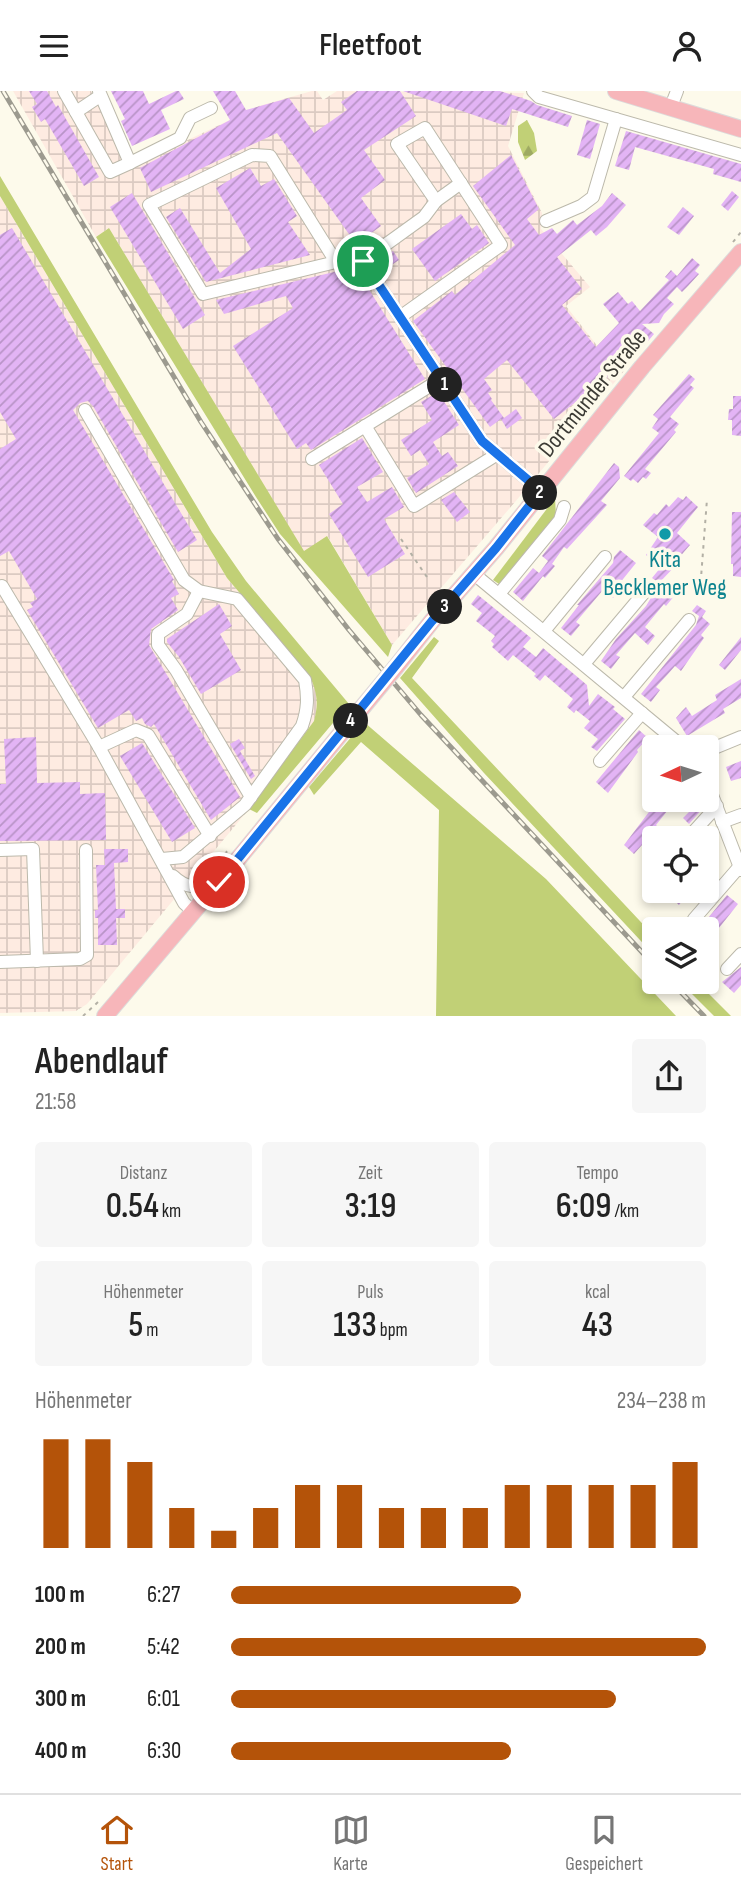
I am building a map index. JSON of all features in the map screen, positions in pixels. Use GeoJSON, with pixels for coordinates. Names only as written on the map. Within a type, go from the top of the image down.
{"type":"FeatureCollection","features":[{"type":"Feature","properties":{"kind":"main road"},"geometry":{"type":"LineString","coordinates":[[616,91],[741,129]]}},
{"type":"Feature","properties":{"kind":"main road","name":"Dortmunder Straße"},"geometry":{"type":"LineString","coordinates":[[105,1016],[219,882],[432,621],[474,574],[642,367],[741,252]]}},
{"type":"Feature","properties":{"kind":"street"},"geometry":{"type":"LineString","coordinates":[[64,91],[110,172],[180,138],[190,118],[211,108]]}},
{"type":"Feature","properties":{"kind":"street"},"geometry":{"type":"LineString","coordinates":[[533,91],[539,97],[741,155]]}},
{"type":"Feature","properties":{"kind":"street"},"geometry":{"type":"LineString","coordinates":[[670,109],[677,91]]}},
{"type":"Feature","properties":{"kind":"street"},"geometry":{"type":"LineString","coordinates":[[76,112],[99,94],[130,163]]}},
{"type":"Feature","properties":{"kind":"street"},"geometry":{"type":"LineString","coordinates":[[546,221],[581,206],[593,197],[616,119]]}},
{"type":"Feature","properties":{"kind":"street"},"geometry":{"type":"LineString","coordinates":[[400,317],[501,245],[425,128],[397,143],[436,201]]}},
{"type":"Feature","properties":{"kind":"street"},"geometry":{"type":"LineString","coordinates":[[336,262],[270,156],[252,155],[149,205],[203,294],[336,262],[351,258],[363,261],[482,441],[541,491]]}},
{"type":"Feature","properties":{"kind":"street"},"geometry":{"type":"LineString","coordinates":[[363,261],[424,217],[436,201],[461,183]]}},
{"type":"Feature","properties":{"kind":"street"},"geometry":{"type":"LineString","coordinates":[[312,459],[441,379]]}},
{"type":"Feature","properties":{"kind":"street"},"geometry":{"type":"LineString","coordinates":[[85,410],[184,580],[199,591],[237,599],[305,680],[308,696],[307,712],[302,726],[245,805],[183,857],[162,859]]}},
{"type":"Feature","properties":{"kind":"street"},"geometry":{"type":"LineString","coordinates":[[365,426],[414,506],[496,455]]}},
{"type":"Feature","properties":{"kind":"street"},"geometry":{"type":"LineString","coordinates":[[499,594],[560,520],[564,507]]}},
{"type":"Feature","properties":{"kind":"street"},"geometry":{"type":"LineString","coordinates":[[544,631],[605,557]]}},
{"type":"Feature","properties":{"kind":"street"},"geometry":{"type":"LineString","coordinates":[[474,574],[669,735]]}},
{"type":"Feature","properties":{"kind":"street"},"geometry":{"type":"LineString","coordinates":[[2,586],[99,747],[184,903],[194,912]]}},
{"type":"Feature","properties":{"kind":"street"},"geometry":{"type":"LineString","coordinates":[[584,664],[648,588]]}},
{"type":"Feature","properties":{"kind":"street"},"geometry":{"type":"LineString","coordinates":[[199,591],[187,614],[158,634],[158,645],[176,670],[251,797]]}},
{"type":"Feature","properties":{"kind":"street"},"geometry":{"type":"LineString","coordinates":[[624,697],[689,620]]}},
{"type":"Feature","properties":{"kind":"street"},"geometry":{"type":"LineString","coordinates":[[600,761],[642,713]]}},
{"type":"Feature","properties":{"kind":"street"},"geometry":{"type":"LineString","coordinates":[[99,747],[136,730],[148,735],[210,836]]}},
{"type":"Feature","properties":{"kind":"street"},"geometry":{"type":"LineString","coordinates":[[719,746],[741,737]]}},
{"type":"Feature","properties":{"kind":"street"},"geometry":{"type":"LineString","coordinates":[[696,917],[740,868],[719,811]]}},
{"type":"Feature","properties":{"kind":"street"},"geometry":{"type":"LineString","coordinates":[[699,826],[712,812]]}},
{"type":"Feature","properties":{"kind":"street"},"geometry":{"type":"LineString","coordinates":[[723,822],[741,815]]}},
{"type":"Feature","properties":{"kind":"street"},"geometry":{"type":"LineString","coordinates":[[0,850],[33,849],[37,961]]}},
{"type":"Feature","properties":{"kind":"street"},"geometry":{"type":"LineString","coordinates":[[0,962],[80,959],[87,955],[86,850]]}},
{"type":"Feature","properties":{"kind":"street"},"geometry":{"type":"LineString","coordinates":[[170,873],[182,885],[189,887],[219,882]]}},
{"type":"Feature","properties":{"kind":"street"},"geometry":{"type":"LineString","coordinates":[[727,969],[741,954]]}},
{"type":"Feature","properties":{"kind":"path"},"geometry":{"type":"LineString","coordinates":[[700,591],[707,499]]}},
{"type":"Feature","properties":{"kind":"path"},"geometry":{"type":"LineString","coordinates":[[401,539],[429,580]]}},
{"type":"Feature","properties":{"kind":"shaded area"},"geometry":{"type":"Polygon","coordinates":[[[13,91],[91,91],[129,168],[259,106],[312,91],[317,91],[323,100],[337,91],[524,93],[508,146],[542,213],[541,229],[590,287],[566,306],[606,357],[624,371],[392,645],[328,537],[304,552],[109,228],[96,237],[13,91]]]}},
{"type":"Feature","properties":{"kind":"shaded area"},"geometry":{"type":"Polygon","coordinates":[[[0,196],[227,578],[309,675],[316,689],[318,707],[314,721],[249,809],[87,1004],[76,1011],[0,1013],[0,196]]]}},
{"type":"Feature","properties":{"kind":"green space"},"geometry":{"type":"Polygon","coordinates":[[[527,120],[534,133],[537,151],[525,160],[518,142],[518,126],[527,120]]]}},
{"type":"Feature","properties":{"kind":"green space"},"geometry":{"type":"Polygon","coordinates":[[[0,176],[212,532],[246,581],[349,704],[257,813],[249,809],[314,721],[317,703],[312,681],[227,578],[0,196],[0,176]]]}},
{"type":"Feature","properties":{"kind":"green space"},"geometry":{"type":"Polygon","coordinates":[[[109,228],[304,551],[327,536],[392,645],[388,657],[280,534],[96,237],[109,228]]]}},
{"type":"Feature","properties":{"kind":"green space"},"geometry":{"type":"Polygon","coordinates":[[[555,498],[556,515],[499,584],[493,580],[555,498]]]}},
{"type":"Feature","properties":{"kind":"green space"},"geometry":{"type":"Polygon","coordinates":[[[434,637],[439,641],[412,678],[642,923],[642,942],[484,773],[400,678],[434,637]]]}},
{"type":"Feature","properties":{"kind":"green space"},"geometry":{"type":"Polygon","coordinates":[[[364,722],[546,879],[642,980],[642,994],[655,994],[676,1016],[436,1016],[439,810],[361,742],[314,795],[309,787],[364,722]]]}},
{"type":"Feature","properties":{"kind":"green space"},"geometry":{"type":"Polygon","coordinates":[[[692,994],[709,994],[731,1016],[714,1016],[692,994]]]}},
{"type":"Feature","properties":{"kind":"building"},"geometry":{"type":"Polygon","coordinates":[[[29,91],[47,91],[56,107],[58,105],[99,177],[84,186],[45,119],[41,122],[32,107],[37,104],[29,91]]]}},
{"type":"Feature","properties":{"kind":"building"},"geometry":{"type":"Polygon","coordinates":[[[111,91],[143,91],[149,104],[176,91],[179,91],[184,99],[161,110],[170,129],[132,146],[121,121],[125,119],[111,91]]]}},
{"type":"Feature","properties":{"kind":"building"},"geometry":{"type":"Polygon","coordinates":[[[213,91],[235,91],[246,110],[289,98],[314,133],[347,110],[341,102],[357,91],[400,91],[416,116],[364,150],[385,180],[361,198],[381,226],[356,244],[277,133],[151,192],[140,168],[230,120],[213,91]]]}},
{"type":"Feature","properties":{"kind":"building"},"geometry":{"type":"Polygon","coordinates":[[[403,91],[500,91],[572,116],[568,127],[512,109],[506,126],[403,91]]]}},
{"type":"Feature","properties":{"kind":"building"},"geometry":{"type":"Polygon","coordinates":[[[587,120],[600,124],[590,159],[577,155],[587,120]]]}},
{"type":"Feature","properties":{"kind":"building"},"geometry":{"type":"Polygon","coordinates":[[[626,131],[741,164],[741,182],[713,174],[714,169],[635,147],[629,170],[615,166],[626,131]]]}},
{"type":"Feature","properties":{"kind":"building"},"geometry":{"type":"Polygon","coordinates":[[[511,155],[539,209],[527,219],[539,235],[552,228],[557,234],[573,220],[577,225],[602,206],[612,193],[626,205],[596,236],[591,230],[557,257],[582,289],[562,305],[596,347],[619,323],[603,304],[618,292],[628,304],[632,301],[640,311],[669,280],[665,277],[671,270],[677,276],[692,258],[700,265],[695,271],[699,274],[682,292],[677,287],[667,298],[674,304],[659,323],[642,324],[654,334],[644,346],[640,344],[623,365],[554,419],[507,360],[484,379],[492,390],[488,393],[491,400],[504,418],[516,409],[522,418],[507,429],[501,419],[490,427],[413,321],[452,291],[455,295],[515,245],[473,186],[511,155]]]}},
{"type":"Feature","properties":{"kind":"building"},"geometry":{"type":"Polygon","coordinates":[[[250,168],[261,186],[274,179],[297,216],[288,222],[310,255],[206,282],[166,217],[180,208],[220,273],[251,249],[216,188],[250,168]]]}},
{"type":"Feature","properties":{"kind":"building"},"geometry":{"type":"Polygon","coordinates":[[[732,191],[739,197],[728,211],[721,205],[732,191]]]}},
{"type":"Feature","properties":{"kind":"building"},"geometry":{"type":"Polygon","coordinates":[[[132,193],[205,315],[183,329],[110,207],[132,193]]]}},
{"type":"Feature","properties":{"kind":"building"},"geometry":{"type":"Polygon","coordinates":[[[683,207],[694,216],[679,235],[667,227],[683,207]]]}},
{"type":"Feature","properties":{"kind":"building"},"geometry":{"type":"Polygon","coordinates":[[[461,214],[472,229],[477,225],[489,243],[435,281],[412,249],[461,214]]]}},
{"type":"Feature","properties":{"kind":"building"},"geometry":{"type":"Polygon","coordinates":[[[12,228],[197,540],[178,552],[93,406],[88,401],[80,403],[73,410],[174,580],[172,581],[179,594],[171,598],[178,610],[151,629],[149,645],[240,797],[211,820],[154,724],[151,727],[145,724],[142,718],[136,721],[129,710],[98,728],[27,610],[33,607],[30,603],[37,599],[9,551],[0,556],[0,449],[16,439],[0,412],[0,235],[12,228]]]}},
{"type":"Feature","properties":{"kind":"building"},"geometry":{"type":"Polygon","coordinates":[[[393,251],[399,260],[384,270],[378,261],[393,251]]]}},
{"type":"Feature","properties":{"kind":"building"},"geometry":{"type":"Polygon","coordinates":[[[351,268],[358,272],[425,379],[311,450],[306,443],[297,449],[233,346],[293,308],[286,296],[224,314],[216,300],[351,268]]]}},
{"type":"Feature","properties":{"kind":"building"},"geometry":{"type":"Polygon","coordinates":[[[689,374],[695,379],[690,385],[694,388],[670,417],[679,424],[674,430],[676,432],[645,469],[651,473],[646,479],[643,477],[638,483],[633,479],[631,481],[624,476],[659,433],[652,428],[658,419],[653,415],[689,374]]]}},
{"type":"Feature","properties":{"kind":"building"},"geometry":{"type":"Polygon","coordinates":[[[438,392],[459,425],[433,442],[442,456],[448,452],[458,466],[416,493],[407,478],[429,464],[420,450],[411,456],[401,440],[432,420],[421,402],[438,392]]]}},
{"type":"Feature","properties":{"kind":"building"},"geometry":{"type":"Polygon","coordinates":[[[733,396],[741,396],[741,436],[732,435],[732,420],[728,420],[729,409],[733,409],[733,396]]]}},
{"type":"Feature","properties":{"kind":"building"},"geometry":{"type":"Polygon","coordinates":[[[362,438],[383,472],[357,487],[367,502],[392,487],[404,507],[384,519],[405,554],[368,577],[329,514],[343,504],[319,465],[362,438]]]}},
{"type":"Feature","properties":{"kind":"building"},"geometry":{"type":"Polygon","coordinates":[[[614,463],[619,467],[620,478],[601,501],[607,505],[567,549],[564,547],[552,564],[555,566],[545,578],[543,576],[523,601],[513,592],[533,568],[539,573],[548,561],[542,556],[614,463]]]}},
{"type":"Feature","properties":{"kind":"building"},"geometry":{"type":"Polygon","coordinates":[[[454,492],[470,512],[457,522],[441,500],[454,492]]]}},
{"type":"Feature","properties":{"kind":"building","name":"Kita Becklemer Weg"},"geometry":{"type":"Polygon","coordinates":[[[686,496],[698,507],[677,533],[690,545],[677,560],[679,562],[659,583],[652,578],[661,567],[646,555],[658,537],[643,525],[666,504],[669,507],[678,497],[683,500],[686,496]]]}},
{"type":"Feature","properties":{"kind":"building"},"geometry":{"type":"Polygon","coordinates":[[[732,512],[741,512],[741,577],[733,576],[731,564],[732,512]]]}},
{"type":"Feature","properties":{"kind":"building"},"geometry":{"type":"Polygon","coordinates":[[[620,550],[636,563],[619,584],[622,586],[613,598],[603,590],[576,622],[580,625],[571,636],[561,628],[613,563],[620,550]]]}},
{"type":"Feature","properties":{"kind":"building"},"geometry":{"type":"Polygon","coordinates":[[[660,583],[675,595],[645,627],[655,636],[648,645],[635,633],[616,655],[620,657],[611,669],[601,661],[616,639],[646,606],[660,583]]]}},
{"type":"Feature","properties":{"kind":"building"},"geometry":{"type":"Polygon","coordinates":[[[478,595],[531,638],[523,647],[536,657],[543,648],[587,685],[589,706],[598,694],[625,719],[597,751],[591,747],[598,739],[584,728],[590,721],[576,710],[574,713],[567,707],[573,699],[545,675],[540,681],[534,676],[536,674],[513,655],[508,661],[492,647],[494,644],[491,641],[495,636],[476,621],[482,613],[471,604],[478,595]]]}},
{"type":"Feature","properties":{"kind":"building"},"geometry":{"type":"Polygon","coordinates":[[[219,604],[232,626],[220,634],[241,670],[201,694],[167,639],[219,604]]]}},
{"type":"Feature","properties":{"kind":"building"},"geometry":{"type":"Polygon","coordinates":[[[697,605],[706,611],[702,617],[710,624],[701,635],[704,638],[681,671],[675,666],[656,687],[660,690],[651,702],[641,694],[696,625],[699,616],[692,611],[697,605]]]}},
{"type":"Feature","properties":{"kind":"building"},"geometry":{"type":"Polygon","coordinates":[[[741,637],[741,650],[725,670],[719,665],[741,637]]]}},
{"type":"Feature","properties":{"kind":"building"},"geometry":{"type":"Polygon","coordinates":[[[741,679],[741,698],[723,709],[725,713],[686,735],[676,718],[686,707],[692,716],[717,700],[715,695],[741,679]]]}},
{"type":"Feature","properties":{"kind":"building"},"geometry":{"type":"Polygon","coordinates":[[[639,730],[645,735],[642,735],[642,745],[638,752],[608,793],[596,782],[639,730]]]}},
{"type":"Feature","properties":{"kind":"building"},"geometry":{"type":"Polygon","coordinates":[[[36,737],[37,783],[80,782],[80,794],[105,793],[106,840],[0,841],[0,784],[6,784],[4,739],[36,737]]]}},
{"type":"Feature","properties":{"kind":"building"},"geometry":{"type":"Polygon","coordinates":[[[239,739],[245,748],[240,751],[255,776],[251,779],[230,744],[239,739]]]}},
{"type":"Feature","properties":{"kind":"building"},"geometry":{"type":"Polygon","coordinates":[[[142,743],[195,828],[172,842],[120,756],[142,743]]]}},
{"type":"Feature","properties":{"kind":"building"},"geometry":{"type":"Polygon","coordinates":[[[741,761],[741,778],[731,781],[726,767],[741,761]]]}},
{"type":"Feature","properties":{"kind":"building"},"geometry":{"type":"Polygon","coordinates":[[[649,812],[666,812],[657,826],[642,826],[642,845],[634,854],[624,845],[649,812]]]}},
{"type":"Feature","properties":{"kind":"building"},"geometry":{"type":"Polygon","coordinates":[[[689,812],[700,812],[689,824],[683,818],[689,812]]]}},
{"type":"Feature","properties":{"kind":"building"},"geometry":{"type":"Polygon","coordinates":[[[104,849],[128,849],[128,862],[114,863],[116,909],[125,909],[125,918],[116,918],[117,945],[98,945],[98,918],[95,918],[95,910],[98,910],[96,865],[105,865],[104,849]]]}},
{"type":"Feature","properties":{"kind":"building"},"geometry":{"type":"Polygon","coordinates":[[[727,895],[738,904],[719,928],[719,917],[709,917],[727,895]]]}},
{"type":"Feature","properties":{"kind":"building"},"geometry":{"type":"Polygon","coordinates":[[[741,967],[741,985],[734,993],[722,982],[741,967]]]}},
{"type":"Feature","properties":{"kind":"railway"},"geometry":{"type":"LineString","coordinates":[[3,91],[201,422],[278,539],[349,630],[421,715],[642,952]]}},
{"type":"Feature","properties":{"kind":"railway"},"geometry":{"type":"LineString","coordinates":[[683,994],[704,1016]]}},
{"type":"Feature","properties":{"kind":"place","name":"Kita Becklemer Weg"},"geometry":{"type":"Point","coordinates":[665,534]}},
{"type":"Feature","properties":{"kind":"route"},"geometry":{"type":"LineString","coordinates":[[219,882],[541,491],[482,441],[363,261]]}}]}
